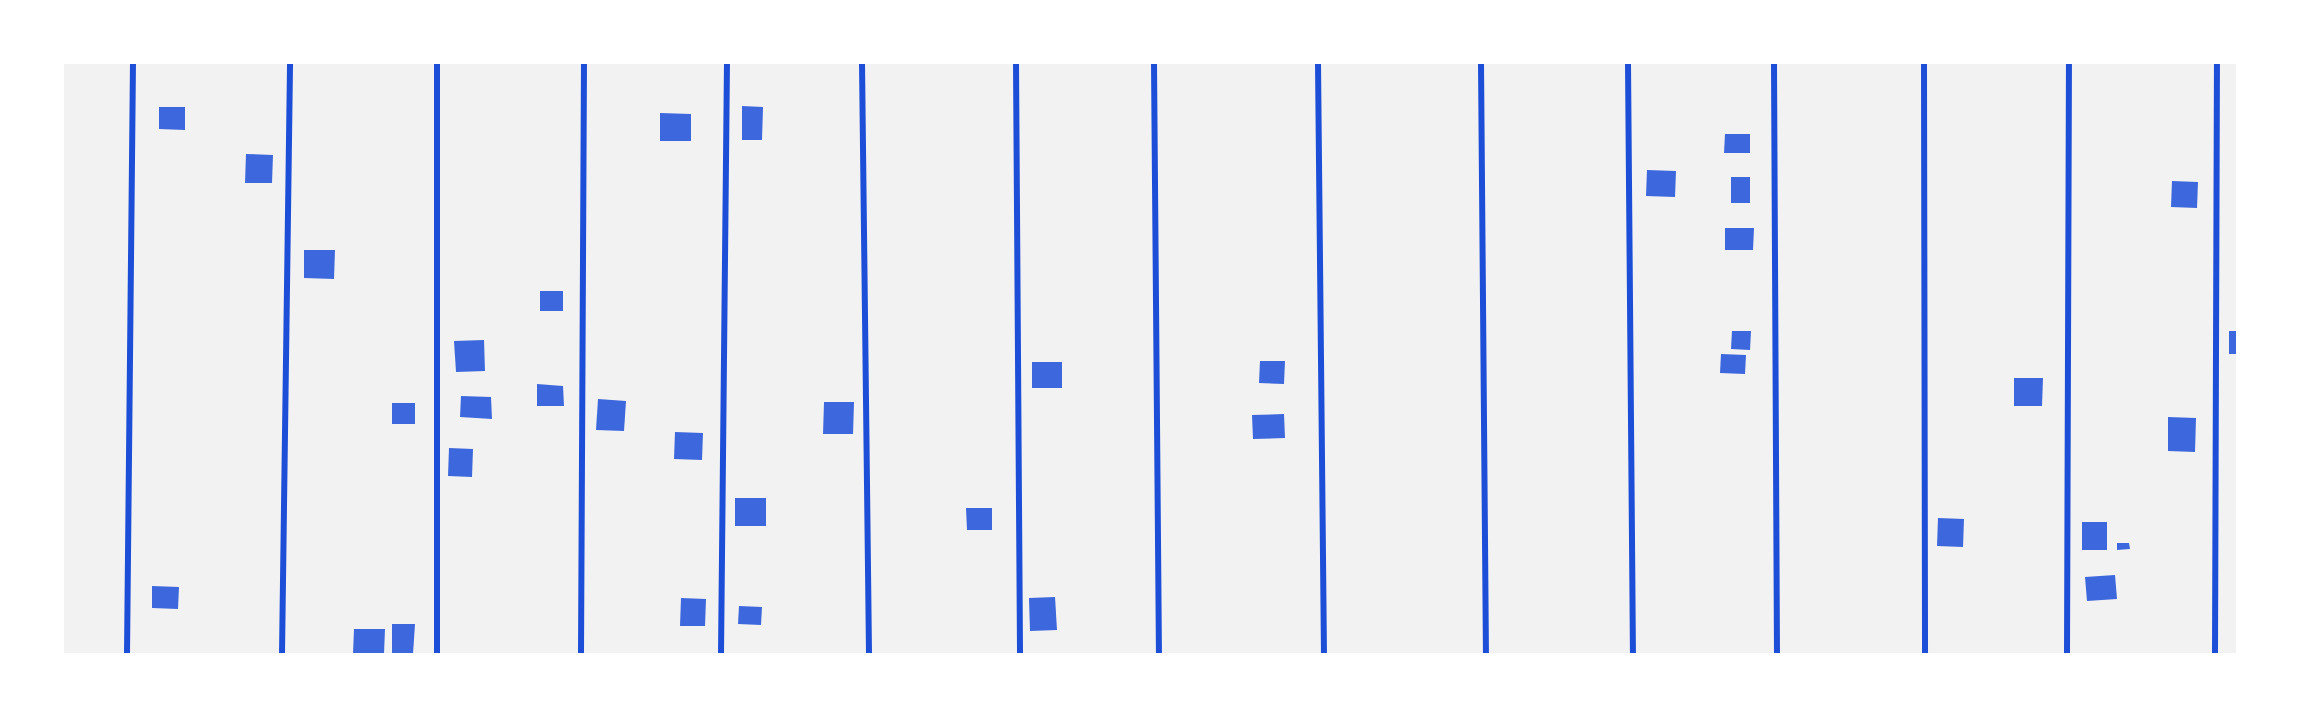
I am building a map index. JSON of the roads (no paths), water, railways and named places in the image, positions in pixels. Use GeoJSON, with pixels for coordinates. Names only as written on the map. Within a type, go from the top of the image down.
{"type":"FeatureCollection","features":[{"type":"Feature","properties":{"kind":"street"},"geometry":{"type":"LineString","coordinates":[[127,654],[133,63]]}},
{"type":"Feature","properties":{"kind":"street"},"geometry":{"type":"LineString","coordinates":[[282,654],[290,63]]}},
{"type":"Feature","properties":{"kind":"street"},"geometry":{"type":"LineString","coordinates":[[437,63],[438,654]]}},
{"type":"Feature","properties":{"kind":"street"},"geometry":{"type":"LineString","coordinates":[[581,654],[584,63]]}},
{"type":"Feature","properties":{"kind":"street"},"geometry":{"type":"LineString","coordinates":[[721,654],[727,63]]}},
{"type":"Feature","properties":{"kind":"street"},"geometry":{"type":"LineString","coordinates":[[862,63],[869,654]]}},
{"type":"Feature","properties":{"kind":"street"},"geometry":{"type":"LineString","coordinates":[[1016,63],[1020,654]]}},
{"type":"Feature","properties":{"kind":"street"},"geometry":{"type":"LineString","coordinates":[[1154,63],[1159,654]]}},
{"type":"Feature","properties":{"kind":"street"},"geometry":{"type":"LineString","coordinates":[[1318,63],[1324,654]]}},
{"type":"Feature","properties":{"kind":"street"},"geometry":{"type":"LineString","coordinates":[[1481,63],[1486,654]]}},
{"type":"Feature","properties":{"kind":"street"},"geometry":{"type":"LineString","coordinates":[[1628,63],[1633,654]]}},
{"type":"Feature","properties":{"kind":"street"},"geometry":{"type":"LineString","coordinates":[[1774,63],[1778,654]]}},
{"type":"Feature","properties":{"kind":"street"},"geometry":{"type":"LineString","coordinates":[[1924,63],[1925,654]]}},
{"type":"Feature","properties":{"kind":"street"},"geometry":{"type":"LineString","coordinates":[[2067,654],[2069,63]]}},
{"type":"Feature","properties":{"kind":"street"},"geometry":{"type":"LineString","coordinates":[[2215,654],[2217,63]]}}]}
